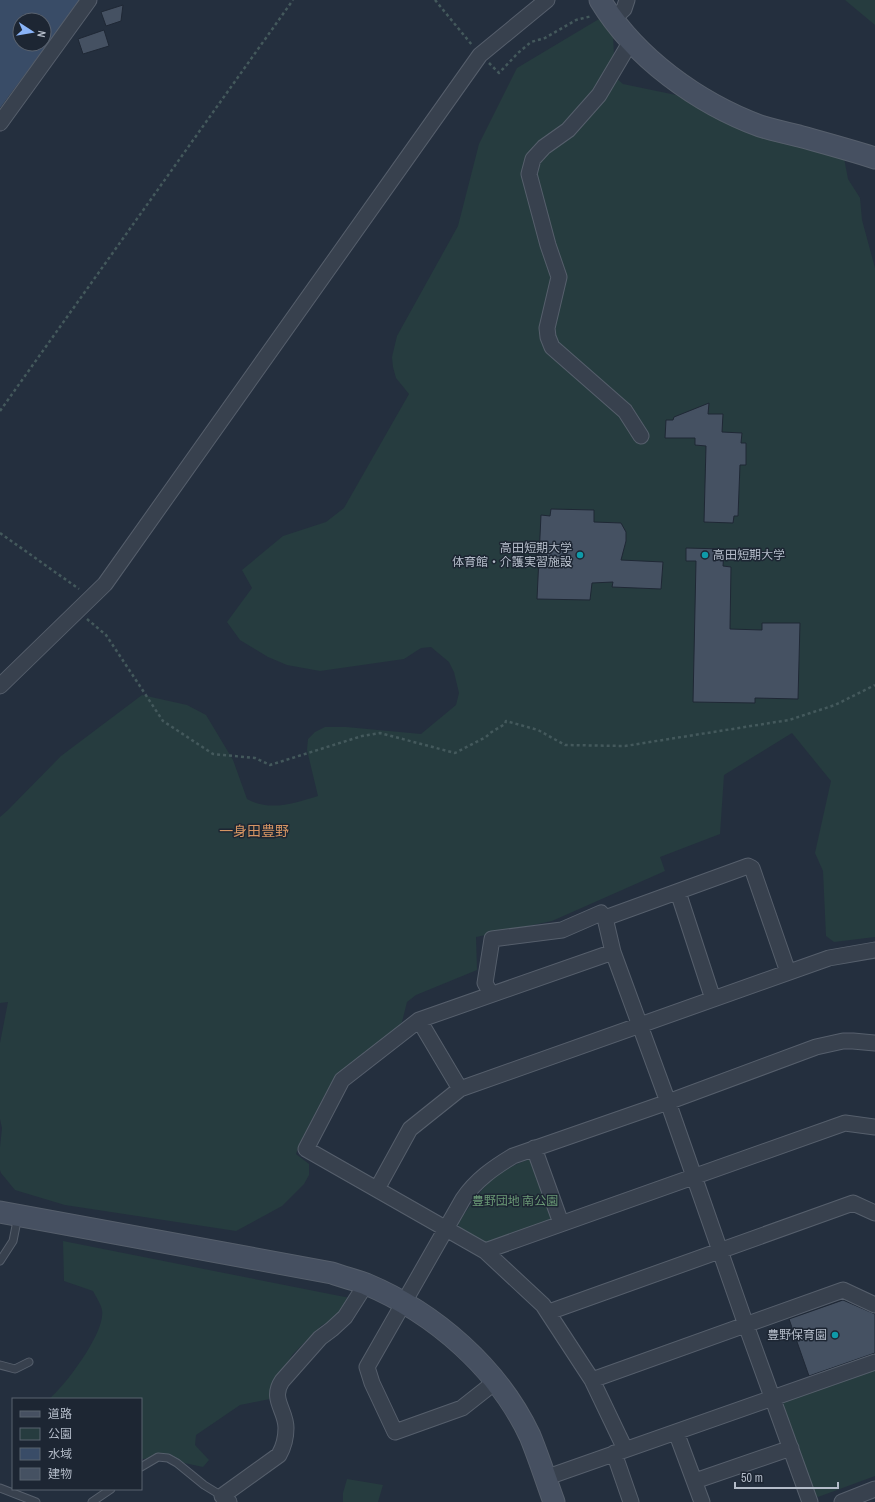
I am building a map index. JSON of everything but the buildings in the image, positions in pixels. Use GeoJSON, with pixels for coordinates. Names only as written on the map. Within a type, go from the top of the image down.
{"type":"FeatureCollection","features":[{"type":"Feature","properties":{"kind":"street"},"geometry":{"type":"LineString","coordinates":[[0,123],[89,0]]}},
{"type":"Feature","properties":{"kind":"street"},"geometry":{"type":"LineString","coordinates":[[0,686],[78,611],[110,577],[480,55],[546,0]]}},
{"type":"Feature","properties":{"kind":"street"},"geometry":{"type":"LineString","coordinates":[[600,0],[631,41],[690,91],[729,112],[762,126],[875,158]]}},
{"type":"Feature","properties":{"kind":"street"},"geometry":{"type":"LineString","coordinates":[[613,19],[624,9],[627,0]]}},
{"type":"Feature","properties":{"kind":"street"},"geometry":{"type":"LineString","coordinates":[[631,41],[599,95],[568,130],[544,147],[533,159],[529,174],[548,245],[559,277],[547,328],[548,337],[552,347],[625,411],[641,436]]}},
{"type":"Feature","properties":{"kind":"street"},"geometry":{"type":"LineString","coordinates":[[604,918],[748,866],[752,868],[788,972]]}},
{"type":"Feature","properties":{"kind":"street"},"geometry":{"type":"LineString","coordinates":[[678,892],[713,999]]}},
{"type":"Feature","properties":{"kind":"street"},"geometry":{"type":"LineString","coordinates":[[491,994],[486,983],[492,939],[562,930],[601,913],[719,1250],[810,1502]]}},
{"type":"Feature","properties":{"kind":"street"},"geometry":{"type":"LineString","coordinates":[[377,1189],[410,1129],[460,1088],[829,958],[875,950]]}},
{"type":"Feature","properties":{"kind":"street"},"geometry":{"type":"LineString","coordinates":[[614,952],[419,1020],[342,1080],[306,1149],[485,1251],[543,1305],[592,1380],[619,1451],[631,1502]]}},
{"type":"Feature","properties":{"kind":"street"},"geometry":{"type":"LineString","coordinates":[[419,1020],[460,1088]]}},
{"type":"Feature","properties":{"kind":"street"},"geometry":{"type":"LineString","coordinates":[[495,1382],[462,1408],[395,1432],[372,1384],[367,1367],[469,1190],[492,1168],[513,1156],[534,1148],[668,1102],[816,1047],[854,1040],[875,1043]]}},
{"type":"Feature","properties":{"kind":"street"},"geometry":{"type":"LineString","coordinates":[[485,1251],[846,1123],[875,1127]]}},
{"type":"Feature","properties":{"kind":"street"},"geometry":{"type":"LineString","coordinates":[[534,1148],[561,1224]]}},
{"type":"Feature","properties":{"kind":"street"},"geometry":{"type":"LineString","coordinates":[[549,1312],[853,1203],[875,1213]]}},
{"type":"Feature","properties":{"kind":"street"},"geometry":{"type":"LineString","coordinates":[[9,1214],[332,1273],[366,1284],[404,1304],[459,1341],[475,1357],[508,1399],[530,1436],[554,1502]]}},
{"type":"Feature","properties":{"kind":"street"},"geometry":{"type":"LineString","coordinates":[[225,1499],[279,1455],[282,1450],[286,1428],[277,1396],[278,1387],[320,1338],[332,1330],[345,1317],[366,1284]]}},
{"type":"Feature","properties":{"kind":"street"},"geometry":{"type":"LineString","coordinates":[[592,1380],[843,1290],[875,1305]]}},
{"type":"Feature","properties":{"kind":"street"},"geometry":{"type":"LineString","coordinates":[[546,1478],[875,1362]]}},
{"type":"Feature","properties":{"kind":"street"},"geometry":{"type":"LineString","coordinates":[[676,1432],[702,1502]]}},
{"type":"Feature","properties":{"kind":"street"},"geometry":{"type":"LineString","coordinates":[[695,1481],[791,1448]]}},
{"type":"Feature","properties":{"kind":"street"},"geometry":{"type":"LineString","coordinates":[[842,1502],[875,1489]]}},
{"type":"Feature","properties":{"kind":"lane"},"geometry":{"type":"LineString","coordinates":[[0,1261],[12,1241],[9,1214]]}},
{"type":"Feature","properties":{"kind":"lane"},"geometry":{"type":"LineString","coordinates":[[0,1365],[15,1369],[29,1362]]}},
{"type":"Feature","properties":{"kind":"lane"},"geometry":{"type":"LineString","coordinates":[[142,1466],[158,1457],[168,1458],[225,1499]]}},
{"type":"Feature","properties":{"kind":"lane"},"geometry":{"type":"LineString","coordinates":[[0,1488],[36,1502]]}},
{"type":"Feature","properties":{"kind":"lane"},"geometry":{"type":"LineString","coordinates":[[92,1502],[110,1490]]}},
{"type":"Feature","properties":{"kind":"path"},"geometry":{"type":"LineString","coordinates":[[0,411],[293,0]]}},
{"type":"Feature","properties":{"kind":"path"},"geometry":{"type":"LineString","coordinates":[[0,532],[91,598]]}},
{"type":"Feature","properties":{"kind":"path"},"geometry":{"type":"LineString","coordinates":[[78,611],[106,636],[164,721],[213,754],[255,758],[270,765],[362,736],[380,733],[455,753],[486,737],[490,732],[505,724],[506,721],[538,730],[565,745],[625,746],[789,720],[835,705],[875,685]]}},
{"type":"Feature","properties":{"kind":"green space"},"geometry":{"type":"Polygon","coordinates":[[[845,0],[875,0],[875,25],[845,0]]]}},
{"type":"Feature","properties":{"kind":"green space"},"geometry":{"type":"Polygon","coordinates":[[[599,19],[608,25],[613,35],[615,77],[623,84],[676,95],[745,126],[844,158],[848,179],[860,198],[862,220],[875,268],[875,937],[834,942],[826,936],[823,871],[815,853],[831,781],[792,733],[724,775],[720,834],[660,857],[665,871],[552,921],[476,937],[477,970],[416,995],[407,1002],[402,1022],[396,1030],[335,1077],[299,1145],[296,1154],[309,1164],[309,1175],[304,1184],[282,1206],[236,1231],[65,1205],[15,1190],[0,1170],[2,1128],[0,1119],[0,1043],[8,1002],[0,1003],[0,817],[61,756],[142,695],[187,705],[206,715],[233,760],[247,799],[256,803],[274,806],[318,796],[307,750],[308,739],[315,732],[325,727],[346,727],[421,734],[456,705],[459,693],[454,672],[449,662],[431,647],[421,648],[404,659],[320,671],[287,665],[268,657],[240,640],[227,622],[252,588],[242,570],[283,536],[326,522],[344,508],[409,394],[396,378],[393,367],[392,357],[397,336],[458,226],[479,144],[517,68],[599,19]]]}},
{"type":"Feature","properties":{"kind":"green space","name":"豊野団地 南公園"},"geometry":{"type":"Polygon","coordinates":[[[533,1158],[554,1219],[485,1245],[462,1232],[458,1224],[473,1201],[489,1183],[508,1169],[533,1158]]]}},
{"type":"Feature","properties":{"kind":"green space"},"geometry":{"type":"Polygon","coordinates":[[[63,1241],[350,1298],[342,1317],[322,1325],[293,1354],[287,1363],[283,1383],[270,1399],[240,1405],[196,1435],[195,1445],[209,1460],[203,1467],[161,1458],[142,1459],[142,1398],[50,1398],[65,1383],[83,1358],[98,1331],[102,1320],[100,1303],[93,1291],[64,1281],[63,1241]]]}},
{"type":"Feature","properties":{"kind":"green space"},"geometry":{"type":"Polygon","coordinates":[[[875,1367],[875,1476],[818,1497],[813,1493],[782,1406],[785,1400],[875,1367]]]}},
{"type":"Feature","properties":{"kind":"green space"},"geometry":{"type":"Polygon","coordinates":[[[347,1479],[383,1485],[378,1502],[343,1502],[343,1493],[347,1479]]]}},
{"type":"Feature","properties":{"kind":"water"},"geometry":{"type":"Polygon","coordinates":[[[0,0],[80,0],[52,38],[52,12],[12,12],[12,52],[41,52],[0,108],[0,0]]]}},
{"type":"Feature","properties":{"kind":"place","name":"高田短期大学 体育館・介護実習施設"},"geometry":{"type":"Point","coordinates":[580,555]}},
{"type":"Feature","properties":{"kind":"place","name":"高田短期大学"},"geometry":{"type":"Point","coordinates":[705,555]}},
{"type":"Feature","properties":{"kind":"place","name":"豊野保育園"},"geometry":{"type":"Point","coordinates":[835,1335]}},
{"type":"Feature","properties":{"kind":"district","name":"一身田豊野"},"geometry":{"type":"Point","coordinates":[254,831]}}]}
